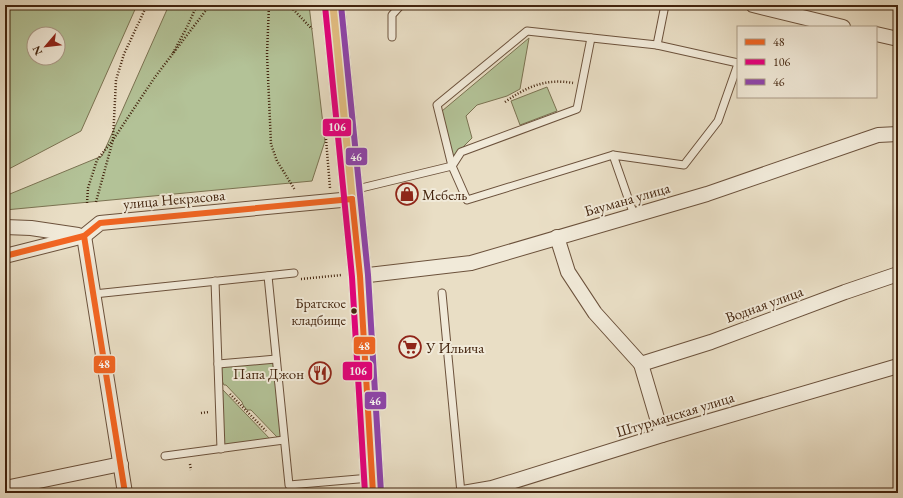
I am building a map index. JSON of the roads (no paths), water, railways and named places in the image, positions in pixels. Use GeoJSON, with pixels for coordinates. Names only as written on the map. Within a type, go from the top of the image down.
{"type":"FeatureCollection","features":[{"type":"Feature","properties":{"kind":"main road"},"geometry":{"type":"LineString","coordinates":[[333,5],[351,195],[354,275],[372,485]]}},
{"type":"Feature","properties":{"kind":"street"},"geometry":{"type":"LineString","coordinates":[[753,5],[807,23],[834,26]]}},
{"type":"Feature","properties":{"kind":"street"},"geometry":{"type":"LineString","coordinates":[[877,34],[898,39]]}},
{"type":"Feature","properties":{"kind":"street","name":"Баумана улица"},"geometry":{"type":"LineString","coordinates":[[354,275],[471,263],[707,194],[878,135],[898,134]]}},
{"type":"Feature","properties":{"kind":"street","name":"улица Некрасова"},"geometry":{"type":"LineString","coordinates":[[5,256],[84,236],[100,223],[303,204],[351,195]]}},
{"type":"Feature","properties":{"kind":"street"},"geometry":{"type":"LineString","coordinates":[[5,227],[31,228],[84,236],[125,493]]}},
{"type":"Feature","properties":{"kind":"street"},"geometry":{"type":"LineString","coordinates":[[557,237],[568,272],[595,313],[641,364],[662,435]]}},
{"type":"Feature","properties":{"kind":"street","name":"Водная улица"},"geometry":{"type":"LineString","coordinates":[[641,364],[711,342],[898,274]]}},
{"type":"Feature","properties":{"kind":"street","name":"Штурманская улица"},"geometry":{"type":"LineString","coordinates":[[462,493],[492,488],[662,435],[898,366]]}},
{"type":"Feature","properties":{"kind":"street"},"geometry":{"type":"LineString","coordinates":[[5,488],[121,464]]}},
{"type":"Feature","properties":{"kind":"lane"},"geometry":{"type":"LineString","coordinates":[[392,37],[392,15],[401,5]]}},
{"type":"Feature","properties":{"kind":"lane"},"geometry":{"type":"LineString","coordinates":[[658,45],[665,5]]}},
{"type":"Feature","properties":{"kind":"lane"},"geometry":{"type":"LineString","coordinates":[[737,64],[658,45],[527,31],[437,105],[452,166],[468,200],[613,155],[684,165],[718,121],[737,67]]}},
{"type":"Feature","properties":{"kind":"lane"},"geometry":{"type":"LineString","coordinates":[[351,195],[452,166],[461,152],[577,109],[591,38]]}},
{"type":"Feature","properties":{"kind":"lane"},"geometry":{"type":"LineString","coordinates":[[613,155],[634,215]]}},
{"type":"Feature","properties":{"kind":"lane"},"geometry":{"type":"LineString","coordinates":[[94,294],[294,274]]}},
{"type":"Feature","properties":{"kind":"lane"},"geometry":{"type":"LineString","coordinates":[[268,276],[290,493]]}},
{"type":"Feature","properties":{"kind":"lane"},"geometry":{"type":"LineString","coordinates":[[215,281],[221,449]]}},
{"type":"Feature","properties":{"kind":"lane"},"geometry":{"type":"LineString","coordinates":[[442,293],[462,493]]}},
{"type":"Feature","properties":{"kind":"lane"},"geometry":{"type":"LineString","coordinates":[[218,364],[276,359]]}},
{"type":"Feature","properties":{"kind":"lane"},"geometry":{"type":"LineString","coordinates":[[165,456],[284,440]]}},
{"type":"Feature","properties":{"kind":"lane"},"geometry":{"type":"LineString","coordinates":[[289,485],[372,485]]}},
{"type":"Feature","properties":{"kind":"place","name":"Мебель"},"geometry":{"type":"Point","coordinates":[407,194]}},
{"type":"Feature","properties":{"kind":"place","name":"Братское кладбище"},"geometry":{"type":"Point","coordinates":[354,311]}},
{"type":"Feature","properties":{"kind":"place","name":"У Ильича"},"geometry":{"type":"Point","coordinates":[410,347]}},
{"type":"Feature","properties":{"kind":"place","name":"Папа Джон"},"geometry":{"type":"Point","coordinates":[320,373]}}]}
